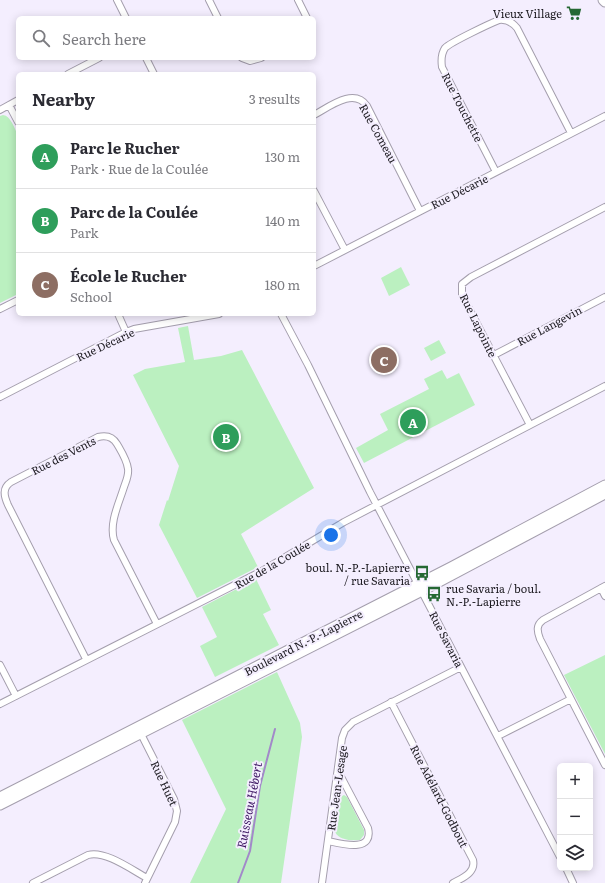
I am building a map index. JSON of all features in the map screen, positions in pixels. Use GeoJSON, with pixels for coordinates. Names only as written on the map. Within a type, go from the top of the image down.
{"type":"FeatureCollection","features":[{"type":"Feature","properties":{"kind":"street"},"geometry":{"type":"LineString","coordinates":[[117,0],[125,16]]}},
{"type":"Feature","properties":{"kind":"street"},"geometry":{"type":"LineString","coordinates":[[209,0],[217,16]]}},
{"type":"Feature","properties":{"kind":"street"},"geometry":{"type":"LineString","coordinates":[[298,0],[306,16]]}},
{"type":"Feature","properties":{"kind":"street","name":"Rue Touchette"},"geometry":{"type":"LineString","coordinates":[[496,172],[442,66],[441,57],[443,52],[453,43],[499,20],[507,20],[514,24],[571,133]]}},
{"type":"Feature","properties":{"kind":"street"},"geometry":{"type":"LineString","coordinates":[[72,72],[95,60]]}},
{"type":"Feature","properties":{"kind":"street"},"geometry":{"type":"LineString","coordinates":[[147,60],[153,72]]}},
{"type":"Feature","properties":{"kind":"street","name":"Rue Comeau"},"geometry":{"type":"LineString","coordinates":[[316,114],[346,98],[362,100],[367,106],[420,211]]}},
{"type":"Feature","properties":{"kind":"street"},"geometry":{"type":"LineString","coordinates":[[0,110],[16,101]]}},
{"type":"Feature","properties":{"kind":"street"},"geometry":{"type":"LineString","coordinates":[[9,105],[16,118]]}},
{"type":"Feature","properties":{"kind":"street","name":"Rue Décarie"},"geometry":{"type":"LineString","coordinates":[[316,265],[605,116]]}},
{"type":"Feature","properties":{"kind":"street"},"geometry":{"type":"LineString","coordinates":[[316,195],[345,250]]}},
{"type":"Feature","properties":{"kind":"street","name":"Rue Lapointe"},"geometry":{"type":"LineString","coordinates":[[530,425],[462,296],[462,284],[471,277],[605,208]]}},
{"type":"Feature","properties":{"kind":"street","name":"Rue Langevin"},"geometry":{"type":"LineString","coordinates":[[494,355],[605,297]]}},
{"type":"Feature","properties":{"kind":"street"},"geometry":{"type":"LineString","coordinates":[[0,309],[16,301]]}},
{"type":"Feature","properties":{"kind":"street"},"geometry":{"type":"LineString","coordinates":[[119,316],[126,332]]}},
{"type":"Feature","properties":{"kind":"street","name":"Rue Décarie"},"geometry":{"type":"LineString","coordinates":[[0,397],[126,332],[134,329],[207,316]]}},
{"type":"Feature","properties":{"kind":"street","name":"Rue Savaria"},"geometry":{"type":"LineString","coordinates":[[282,316],[308,365],[376,504],[557,851]]}},
{"type":"Feature","properties":{"kind":"street","name":"Rue de la Coulée"},"geometry":{"type":"LineString","coordinates":[[0,704],[262,571],[328,530],[376,504],[605,386]]}},
{"type":"Feature","properties":{"kind":"street","name":"Rue des Vents"},"geometry":{"type":"LineString","coordinates":[[86,659],[8,505],[4,494],[6,486],[11,482],[98,437],[107,436],[115,440],[128,467],[127,478],[113,522],[112,532],[114,540],[157,624]]}},
{"type":"Feature","properties":{"kind":"street","name":"Boulevard N.-P.-Lapierre"},"geometry":{"type":"LineString","coordinates":[[420,587],[605,485]]}},
{"type":"Feature","properties":{"kind":"street","name":"Boulevard N.-P.-Lapierre"},"geometry":{"type":"LineString","coordinates":[[0,806],[140,730],[605,494]]}},
{"type":"Feature","properties":{"kind":"street"},"geometry":{"type":"LineString","coordinates":[[605,596],[603,587],[546,618],[540,622],[537,631],[605,765]]}},
{"type":"Feature","properties":{"kind":"street"},"geometry":{"type":"LineString","coordinates":[[0,665],[16,696]]}},
{"type":"Feature","properties":{"kind":"street","name":"Rue Jean-Lesage"},"geometry":{"type":"LineString","coordinates":[[322,883],[342,738],[347,727],[353,722],[391,702],[461,667]]}},
{"type":"Feature","properties":{"kind":"street"},"geometry":{"type":"LineString","coordinates":[[498,736],[571,699]]}},
{"type":"Feature","properties":{"kind":"street","name":"Rue Adélard-Godbout"},"geometry":{"type":"LineString","coordinates":[[391,702],[473,860],[473,868],[470,873],[453,883]]}},
{"type":"Feature","properties":{"kind":"street","name":"Boulevard N.-P.-Lapierre"},"geometry":{"type":"LineString","coordinates":[[0,797],[140,730]]}},
{"type":"Feature","properties":{"kind":"street","name":"Rue Huet"},"geometry":{"type":"LineString","coordinates":[[140,730],[174,799],[177,811],[175,822],[146,880]]}},
{"type":"Feature","properties":{"kind":"street"},"geometry":{"type":"LineString","coordinates":[[328,841],[359,845],[366,840],[369,834],[368,828],[338,771]]}},
{"type":"Feature","properties":{"kind":"street"},"geometry":{"type":"LineString","coordinates":[[33,883],[88,855],[95,854],[104,855],[146,880]]}},
{"type":"Feature","properties":{"kind":"street"},"geometry":{"type":"LineString","coordinates":[[567,871],[573,883]]}},
{"type":"Feature","properties":{"kind":"green space"},"geometry":{"type":"Polygon","coordinates":[[[0,116],[6,116],[16,131],[16,295],[0,303],[0,116]]]}},
{"type":"Feature","properties":{"kind":"green space"},"geometry":{"type":"Polygon","coordinates":[[[401,267],[410,285],[389,296],[381,278],[401,267]]]}},
{"type":"Feature","properties":{"kind":"green space"},"geometry":{"type":"Polygon","coordinates":[[[188,326],[194,360],[221,356],[242,350],[314,488],[241,534],[258,567],[197,598],[159,525],[179,466],[133,375],[145,369],[185,362],[178,328],[188,326]]]}},
{"type":"Feature","properties":{"kind":"green space"},"geometry":{"type":"Polygon","coordinates":[[[439,340],[446,353],[431,361],[424,348],[439,340]]]}},
{"type":"Feature","properties":{"kind":"green space"},"geometry":{"type":"Polygon","coordinates":[[[442,370],[447,379],[459,373],[475,405],[364,463],[356,448],[388,430],[380,414],[429,389],[424,379],[442,370]]]}},
{"type":"Feature","properties":{"kind":"green space"},"geometry":{"type":"Polygon","coordinates":[[[256,579],[271,610],[263,614],[279,645],[215,677],[200,646],[217,637],[202,607],[256,579]]]}},
{"type":"Feature","properties":{"kind":"green space"},"geometry":{"type":"Polygon","coordinates":[[[605,655],[605,754],[564,675],[605,655]]]}},
{"type":"Feature","properties":{"kind":"green space"},"geometry":{"type":"Polygon","coordinates":[[[277,672],[300,723],[302,737],[281,883],[190,883],[226,809],[182,720],[277,672]]]}},
{"type":"Feature","properties":{"kind":"green space"},"geometry":{"type":"Polygon","coordinates":[[[344,795],[347,797],[364,830],[364,835],[360,840],[349,840],[342,838],[335,832],[338,801],[340,797],[344,795]]]}},
{"type":"Feature","properties":{"kind":"waterway","name":"Ruisseau Hébert"},"geometry":{"type":"LineString","coordinates":[[238,883],[250,851],[260,786],[275,729]]}},
{"type":"Feature","properties":{"kind":"place","name":"Vieux Village"},"geometry":{"type":"Point","coordinates":[574,13]}},
{"type":"Feature","properties":{"kind":"place","name":"École le Rucher"},"geometry":{"type":"Point","coordinates":[384,360]}},
{"type":"Feature","properties":{"kind":"place","name":"Parc le Rucher"},"geometry":{"type":"Point","coordinates":[413,422]}},
{"type":"Feature","properties":{"kind":"place","name":"Parc de la Coulée"},"geometry":{"type":"Point","coordinates":[226,437]}},
{"type":"Feature","properties":{"kind":"place","name":"boul. N.-P.-Lapierre / rue Savaria"},"geometry":{"type":"Point","coordinates":[422,573]}},
{"type":"Feature","properties":{"kind":"place","name":"rue Savaria / boul. N.-P.-Lapierre"},"geometry":{"type":"Point","coordinates":[434,594]}}]}
